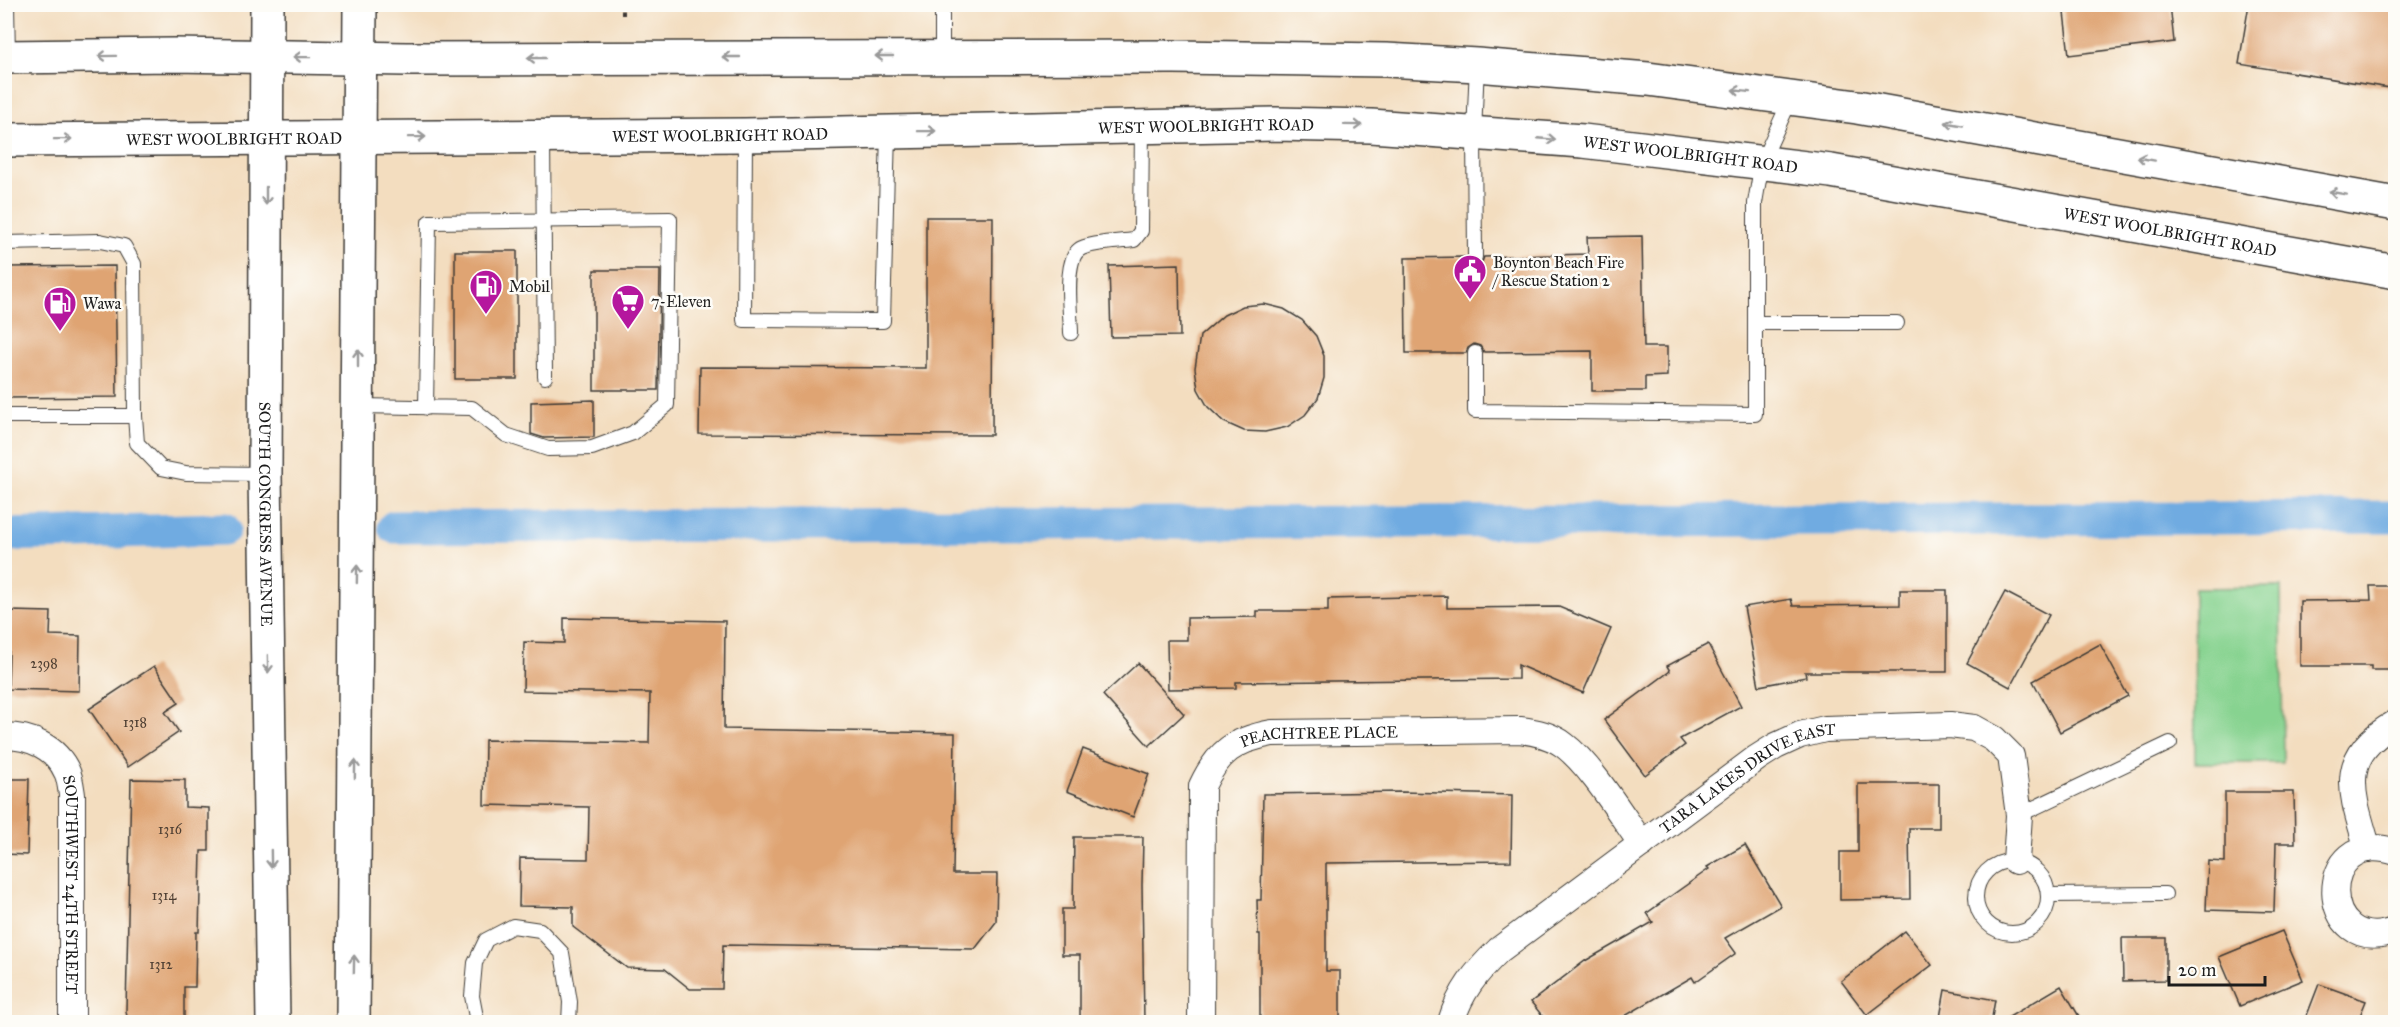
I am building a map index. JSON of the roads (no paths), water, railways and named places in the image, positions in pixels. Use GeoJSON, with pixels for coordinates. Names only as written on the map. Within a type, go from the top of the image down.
{"type":"FeatureCollection","features":[{"type":"Feature","properties":{"kind":"main road","name":"SOUTH CONGRESS AVENUE"},"geometry":{"type":"LineString","coordinates":[[267,4],[265,474],[273,1023]]}},
{"type":"Feature","properties":{"kind":"main road"},"geometry":{"type":"LineString","coordinates":[[353,1023],[360,4]]}},
{"type":"Feature","properties":{"kind":"main road"},"geometry":{"type":"LineString","coordinates":[[6,57],[174,55],[360,58],[1280,57],[1477,65],[1648,79],[1791,98],[1939,121],[2396,204]]}},
{"type":"Feature","properties":{"kind":"main road","name":"WEST WOOLBRIGHT ROAD"},"geometry":{"type":"LineString","coordinates":[[4,140],[745,135],[1275,124],[1371,126],[1583,141],[1762,162],[1930,188],[2396,272]]}},
{"type":"Feature","properties":{"kind":"street"},"geometry":{"type":"LineString","coordinates":[[2368,849],[2352,794],[2353,771],[2361,751],[2376,734],[2396,723]]}},
{"type":"Feature","properties":{"kind":"street","name":"TARA LAKES DRIVE EAST"},"geometry":{"type":"LineString","coordinates":[[1451,1023],[1456,1005],[1467,984],[1499,950],[1776,746],[1800,735],[1851,726],[1950,725],[1974,729],[1994,740],[2011,756],[2019,815],[2016,861]]}},
{"type":"Feature","properties":{"kind":"street","name":"PEACHTREE PLACE"},"geometry":{"type":"LineString","coordinates":[[1202,1023],[1202,786],[1212,765],[1228,748],[1249,737],[1272,733],[1520,730],[1542,733],[1563,744],[1580,760],[1642,843]]}},
{"type":"Feature","properties":{"kind":"street","name":"SOUTHWEST 24TH STREET"},"geometry":{"type":"LineString","coordinates":[[4,736],[34,740],[54,752],[67,772],[72,795],[72,1023]]}},
{"type":"Feature","properties":{"kind":"street"},"geometry":{"type":"LineString","coordinates":[[2396,852],[2382,848],[2368,849],[2355,854],[2344,863],[2337,874],[2334,887],[2334,901],[2339,913],[2348,924],[2360,931],[2373,934],[2386,934],[2396,930]]}},
{"type":"Feature","properties":{"kind":"lane"},"geometry":{"type":"LineString","coordinates":[[6,57],[7,4]]}},
{"type":"Feature","properties":{"kind":"lane"},"geometry":{"type":"LineString","coordinates":[[942,4],[942,56]]}},
{"type":"Feature","properties":{"kind":"lane"},"geometry":{"type":"LineString","coordinates":[[1475,257],[1474,133],[1477,65]]}},
{"type":"Feature","properties":{"kind":"lane"},"geometry":{"type":"LineString","coordinates":[[1475,352],[1475,411],[1755,414],[1755,202],[1762,162],[1791,98]]}},
{"type":"Feature","properties":{"kind":"lane"},"geometry":{"type":"LineString","coordinates":[[1071,333],[1069,273],[1074,254],[1082,248],[1134,240],[1141,231],[1142,126]]}},
{"type":"Feature","properties":{"kind":"lane"},"geometry":{"type":"LineString","coordinates":[[745,135],[744,320],[883,321],[888,132]]}},
{"type":"Feature","properties":{"kind":"lane"},"geometry":{"type":"LineString","coordinates":[[543,137],[545,377]]}},
{"type":"Feature","properties":{"kind":"lane"},"geometry":{"type":"LineString","coordinates":[[358,406],[426,408],[472,408],[506,435],[548,449],[592,448],[633,433],[667,405],[670,219],[429,222],[426,408]]}},
{"type":"Feature","properties":{"kind":"lane"},"geometry":{"type":"LineString","coordinates":[[4,243],[100,241],[124,246],[134,264],[137,443],[161,468],[186,473],[265,474]]}},
{"type":"Feature","properties":{"kind":"lane"},"geometry":{"type":"LineString","coordinates":[[1756,323],[1897,323]]}},
{"type":"Feature","properties":{"kind":"lane"},"geometry":{"type":"LineString","coordinates":[[4,416],[135,416]]}},
{"type":"Feature","properties":{"kind":"lane"},"geometry":{"type":"LineString","coordinates":[[2019,815],[2170,742]]}},
{"type":"Feature","properties":{"kind":"lane"},"geometry":{"type":"LineString","coordinates":[[2016,861],[2038,872],[2045,883],[2048,895],[2047,908],[2041,919],[2032,927],[2020,932],[2008,932],[1996,929],[1985,921],[1979,911],[1976,898],[1977,886],[1983,875],[1992,867],[2004,862],[2016,861]]}},
{"type":"Feature","properties":{"kind":"lane"},"geometry":{"type":"LineString","coordinates":[[2048,895],[2165,894]]}},
{"type":"Feature","properties":{"kind":"lane"},"geometry":{"type":"LineString","coordinates":[[477,1023],[472,996],[475,963],[486,940],[513,926],[540,930],[562,953],[570,1002],[569,1023]]}},
{"type":"Feature","properties":{"kind":"waterway"},"geometry":{"type":"LineString","coordinates":[[394,527],[2396,517]]}},
{"type":"Feature","properties":{"kind":"waterway"},"geometry":{"type":"LineString","coordinates":[[4,535],[224,529]]}},
{"type":"Feature","properties":{"kind":"place","name":"Boynton Beach Fire / Rescue Station 2"},"geometry":{"type":"Point","coordinates":[1470,300]}},
{"type":"Feature","properties":{"kind":"place","name":"Mobil"},"geometry":{"type":"Point","coordinates":[486,315]}},
{"type":"Feature","properties":{"kind":"place","name":"7-Eleven"},"geometry":{"type":"Point","coordinates":[628,330]}},
{"type":"Feature","properties":{"kind":"place","name":"Wawa"},"geometry":{"type":"Point","coordinates":[60,332]}}]}
